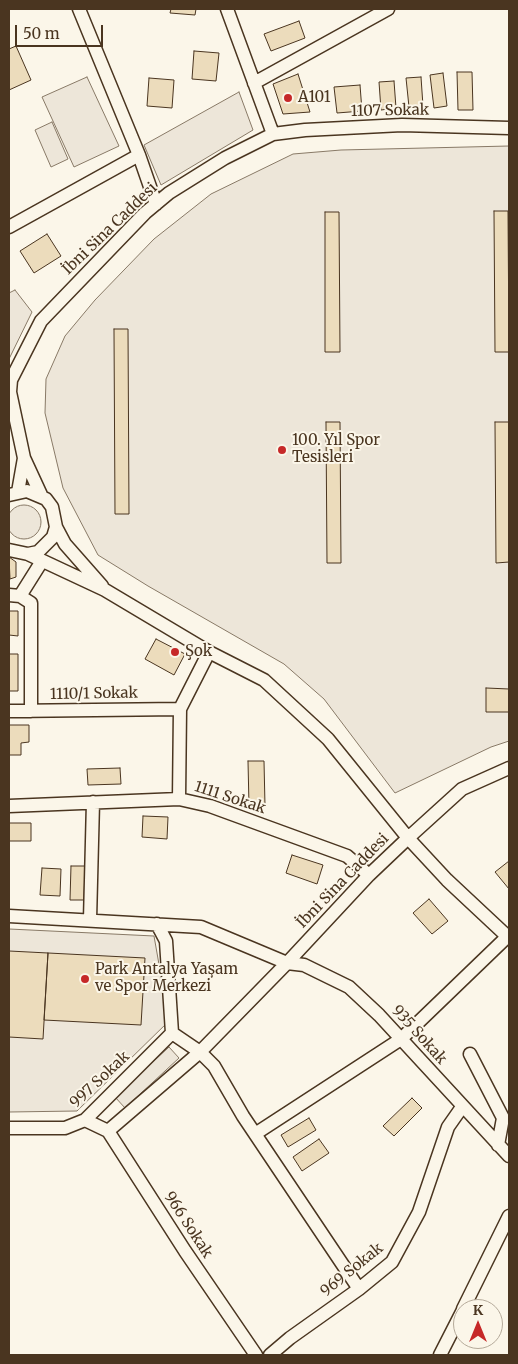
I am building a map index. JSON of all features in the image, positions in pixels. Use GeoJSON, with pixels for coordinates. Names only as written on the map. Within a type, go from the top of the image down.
{"type":"FeatureCollection","features":[{"type":"Feature","properties":{"kind":"street"},"geometry":{"type":"LineString","coordinates":[[79,9],[139,155],[156,204]]}},
{"type":"Feature","properties":{"kind":"street"},"geometry":{"type":"LineString","coordinates":[[227,9],[272,134]]}},
{"type":"Feature","properties":{"kind":"street"},"geometry":{"type":"LineString","coordinates":[[254,83],[388,9]]}},
{"type":"Feature","properties":{"kind":"street","name":"1107 Sokak"},"geometry":{"type":"LineString","coordinates":[[272,134],[305,130],[402,126],[509,128]]}},
{"type":"Feature","properties":{"kind":"street","name":"İbni Sina Caddesi"},"geometry":{"type":"LineString","coordinates":[[105,590],[66,544],[56,527],[56,517],[52,507],[42,497],[24,458],[11,397],[11,380],[41,321],[156,204],[225,158],[272,134]]}},
{"type":"Feature","properties":{"kind":"street"},"geometry":{"type":"LineString","coordinates":[[9,227],[139,155]]}},
{"type":"Feature","properties":{"kind":"street","name":"İbni Sina Caddesi"},"geometry":{"type":"LineString","coordinates":[[24,458],[13,494],[26,491],[42,497]]}},
{"type":"Feature","properties":{"kind":"street"},"geometry":{"type":"LineString","coordinates":[[28,554],[38,552],[46,546],[53,537],[56,527]]}},
{"type":"Feature","properties":{"kind":"street","name":"İbni Sina Caddesi"},"geometry":{"type":"LineString","coordinates":[[9,550],[28,554],[105,590],[209,652],[264,680],[328,739],[408,838],[369,875],[287,963]]}},
{"type":"Feature","properties":{"kind":"street"},"geometry":{"type":"LineString","coordinates":[[31,711],[31,604],[14,595],[42,561]]}},
{"type":"Feature","properties":{"kind":"street"},"geometry":{"type":"LineString","coordinates":[[179,799],[180,709],[209,652]]}},
{"type":"Feature","properties":{"kind":"street","name":"1110/1 Sokak"},"geometry":{"type":"LineString","coordinates":[[9,711],[180,709]]}},
{"type":"Feature","properties":{"kind":"street"},"geometry":{"type":"LineString","coordinates":[[255,1134],[401,1039],[509,936],[447,880],[408,838],[462,789],[509,768]]}},
{"type":"Feature","properties":{"kind":"street","name":"1111 Sokak"},"geometry":{"type":"LineString","coordinates":[[9,806],[179,799],[210,806],[347,856],[369,875]]}},
{"type":"Feature","properties":{"kind":"street"},"geometry":{"type":"LineString","coordinates":[[90,920],[93,802]]}},
{"type":"Feature","properties":{"kind":"street"},"geometry":{"type":"LineString","coordinates":[[9,916],[201,928],[287,963],[200,1052],[108,1131],[85,1120]]}},
{"type":"Feature","properties":{"kind":"street"},"geometry":{"type":"LineString","coordinates":[[157,924],[166,941],[172,1033],[200,1052],[214,1066],[255,1134],[359,1289]]}},
{"type":"Feature","properties":{"kind":"street","name":"935 Sokak"},"geometry":{"type":"LineString","coordinates":[[287,963],[304,965],[349,987],[401,1039],[509,1156]]}},
{"type":"Feature","properties":{"kind":"street","name":"997 Sokak"},"geometry":{"type":"LineString","coordinates":[[9,1128],[65,1128],[85,1120],[172,1033]]}},
{"type":"Feature","properties":{"kind":"street"},"geometry":{"type":"LineString","coordinates":[[470,1054],[503,1118],[498,1144]]}},
{"type":"Feature","properties":{"kind":"street","name":"969 Sokak"},"geometry":{"type":"LineString","coordinates":[[270,1355],[392,1262],[407,1238],[419,1212],[448,1127],[462,1107]]}},
{"type":"Feature","properties":{"kind":"street","name":"966 Sokak"},"geometry":{"type":"LineString","coordinates":[[108,1131],[185,1251],[256,1355]]}},
{"type":"Feature","properties":{"kind":"street"},"geometry":{"type":"LineString","coordinates":[[468,1299],[509,1216]]}},
{"type":"Feature","properties":{"kind":"street"},"geometry":{"type":"LineString","coordinates":[[440,1355],[453,1329]]}},
{"type":"Feature","properties":{"kind":"shaded area"},"geometry":{"type":"Polygon","coordinates":[[[87,77],[119,146],[74,167],[42,97],[87,77]]]}},
{"type":"Feature","properties":{"kind":"shaded area"},"geometry":{"type":"Polygon","coordinates":[[[239,92],[253,130],[161,185],[144,145],[239,92]]]}},
{"type":"Feature","properties":{"kind":"shaded area"},"geometry":{"type":"Polygon","coordinates":[[[52,122],[68,159],[51,167],[35,130],[52,122]]]}},
{"type":"Feature","properties":{"kind":"shaded area","name":"100. Yıl Spor Tesisleri"},"geometry":{"type":"Polygon","coordinates":[[[509,146],[509,741],[491,747],[395,793],[324,699],[284,664],[98,555],[63,488],[45,413],[46,379],[65,336],[95,300],[154,239],[211,194],[293,154],[341,150],[509,146]]]}},
{"type":"Feature","properties":{"kind":"shaded area"},"geometry":{"type":"Polygon","coordinates":[[[15,290],[32,312],[9,359],[9,293],[15,290]]]}},
{"type":"Feature","properties":{"kind":"shaded area"},"geometry":{"type":"Polygon","coordinates":[[[24,505],[31,506],[36,510],[40,515],[40,529],[36,534],[31,538],[24,539],[17,538],[12,534],[8,529],[7,522],[8,515],[12,510],[17,506],[24,505]]]}},
{"type":"Feature","properties":{"kind":"shaded area","name":"Park Antalya Yaşam ve Spor Merkezi"},"geometry":{"type":"Polygon","coordinates":[[[9,929],[154,936],[169,1021],[77,1111],[9,1112],[9,929]]]}},
{"type":"Feature","properties":{"kind":"shaded area"},"geometry":{"type":"Polygon","coordinates":[[[169,1047],[179,1058],[125,1108],[115,1097],[169,1047]]]}},
{"type":"Feature","properties":{"kind":"building"},"geometry":{"type":"Polygon","coordinates":[[[171,9],[196,9],[195,15],[170,13],[171,9]]]}},
{"type":"Feature","properties":{"kind":"building"},"geometry":{"type":"Polygon","coordinates":[[[299,21],[305,38],[271,51],[264,34],[299,21]]]}},
{"type":"Feature","properties":{"kind":"building"},"geometry":{"type":"Polygon","coordinates":[[[16,46],[31,80],[9,90],[9,49],[16,46]]]}},
{"type":"Feature","properties":{"kind":"building"},"geometry":{"type":"Polygon","coordinates":[[[194,51],[219,53],[216,81],[192,79],[194,51]]]}},
{"type":"Feature","properties":{"kind":"building"},"geometry":{"type":"Polygon","coordinates":[[[457,72],[472,72],[473,110],[458,110],[457,72]]]}},
{"type":"Feature","properties":{"kind":"building"},"geometry":{"type":"Polygon","coordinates":[[[443,73],[447,106],[434,108],[430,75],[443,73]]]}},
{"type":"Feature","properties":{"kind":"building"},"geometry":{"type":"Polygon","coordinates":[[[298,74],[310,112],[283,114],[273,84],[298,74]]]}},
{"type":"Feature","properties":{"kind":"building"},"geometry":{"type":"Polygon","coordinates":[[[421,77],[423,106],[409,107],[406,78],[421,77]]]}},
{"type":"Feature","properties":{"kind":"building"},"geometry":{"type":"Polygon","coordinates":[[[149,78],[174,80],[172,108],[147,106],[149,78]]]}},
{"type":"Feature","properties":{"kind":"building"},"geometry":{"type":"Polygon","coordinates":[[[394,81],[396,108],[381,110],[379,82],[394,81]]]}},
{"type":"Feature","properties":{"kind":"building"},"geometry":{"type":"Polygon","coordinates":[[[360,85],[362,111],[337,113],[334,87],[360,85]]]}},
{"type":"Feature","properties":{"kind":"building"},"geometry":{"type":"Polygon","coordinates":[[[494,211],[508,211],[509,352],[495,352],[494,211]]]}},
{"type":"Feature","properties":{"kind":"building"},"geometry":{"type":"Polygon","coordinates":[[[325,212],[339,212],[340,352],[325,352],[325,212]]]}},
{"type":"Feature","properties":{"kind":"building"},"geometry":{"type":"Polygon","coordinates":[[[47,234],[61,256],[34,273],[20,251],[47,234]]]}},
{"type":"Feature","properties":{"kind":"building"},"geometry":{"type":"Polygon","coordinates":[[[114,329],[128,329],[129,514],[115,514],[114,329]]]}},
{"type":"Feature","properties":{"kind":"building"},"geometry":{"type":"Polygon","coordinates":[[[326,422],[340,422],[341,563],[327,563],[326,422]]]}},
{"type":"Feature","properties":{"kind":"building"},"geometry":{"type":"Polygon","coordinates":[[[495,422],[509,422],[509,562],[496,563],[495,422]]]}},
{"type":"Feature","properties":{"kind":"building"},"geometry":{"type":"Polygon","coordinates":[[[9,557],[16,562],[16,577],[10,579],[9,557]]]}},
{"type":"Feature","properties":{"kind":"building"},"geometry":{"type":"Polygon","coordinates":[[[9,611],[18,611],[18,636],[9,635],[9,611]]]}},
{"type":"Feature","properties":{"kind":"building"},"geometry":{"type":"Polygon","coordinates":[[[156,639],[185,654],[174,675],[145,659],[156,639]]]}},
{"type":"Feature","properties":{"kind":"building"},"geometry":{"type":"Polygon","coordinates":[[[9,654],[18,654],[18,691],[9,691],[9,654]]]}},
{"type":"Feature","properties":{"kind":"building"},"geometry":{"type":"Polygon","coordinates":[[[486,688],[509,689],[509,712],[486,712],[486,688]]]}},
{"type":"Feature","properties":{"kind":"building"},"geometry":{"type":"Polygon","coordinates":[[[9,725],[29,725],[29,742],[21,743],[21,755],[9,755],[9,725]]]}},
{"type":"Feature","properties":{"kind":"building"},"geometry":{"type":"Polygon","coordinates":[[[248,761],[264,761],[265,806],[249,806],[248,761]]]}},
{"type":"Feature","properties":{"kind":"building"},"geometry":{"type":"Polygon","coordinates":[[[120,768],[121,784],[88,785],[87,769],[120,768]]]}},
{"type":"Feature","properties":{"kind":"building"},"geometry":{"type":"Polygon","coordinates":[[[143,816],[168,817],[167,839],[142,837],[143,816]]]}},
{"type":"Feature","properties":{"kind":"building"},"geometry":{"type":"Polygon","coordinates":[[[9,823],[31,823],[31,841],[9,841],[9,823]]]}},
{"type":"Feature","properties":{"kind":"building"},"geometry":{"type":"Polygon","coordinates":[[[292,855],[323,865],[317,884],[286,873],[292,855]]]}},
{"type":"Feature","properties":{"kind":"building"},"geometry":{"type":"Polygon","coordinates":[[[509,861],[509,889],[495,872],[509,861]]]}},
{"type":"Feature","properties":{"kind":"building"},"geometry":{"type":"Polygon","coordinates":[[[71,866],[85,866],[84,900],[70,900],[71,866]]]}},
{"type":"Feature","properties":{"kind":"building"},"geometry":{"type":"Polygon","coordinates":[[[42,868],[61,869],[60,896],[40,895],[42,868]]]}},
{"type":"Feature","properties":{"kind":"building"},"geometry":{"type":"Polygon","coordinates":[[[429,899],[448,921],[432,934],[413,913],[429,899]]]}},
{"type":"Feature","properties":{"kind":"building"},"geometry":{"type":"Polygon","coordinates":[[[9,951],[48,953],[43,1039],[9,1037],[9,951]]]}},
{"type":"Feature","properties":{"kind":"building"},"geometry":{"type":"Polygon","coordinates":[[[48,953],[145,958],[141,1025],[44,1020],[48,953]]]}},
{"type":"Feature","properties":{"kind":"building"},"geometry":{"type":"Polygon","coordinates":[[[412,1098],[422,1108],[394,1136],[383,1126],[412,1098]]]}},
{"type":"Feature","properties":{"kind":"building"},"geometry":{"type":"Polygon","coordinates":[[[309,1118],[316,1130],[288,1147],[281,1135],[309,1118]]]}},
{"type":"Feature","properties":{"kind":"building"},"geometry":{"type":"Polygon","coordinates":[[[319,1139],[329,1153],[302,1171],[293,1157],[319,1139]]]}},
{"type":"Feature","properties":{"kind":"place","name":"A101"},"geometry":{"type":"Point","coordinates":[288,98]}},
{"type":"Feature","properties":{"kind":"place","name":"100. Yıl Spor Tesisleri"},"geometry":{"type":"Point","coordinates":[282,450]}},
{"type":"Feature","properties":{"kind":"place","name":"Şok"},"geometry":{"type":"Point","coordinates":[175,652]}},
{"type":"Feature","properties":{"kind":"place","name":"Park Antalya Yaşam ve Spor Merkezi"},"geometry":{"type":"Point","coordinates":[85,979]}}]}
